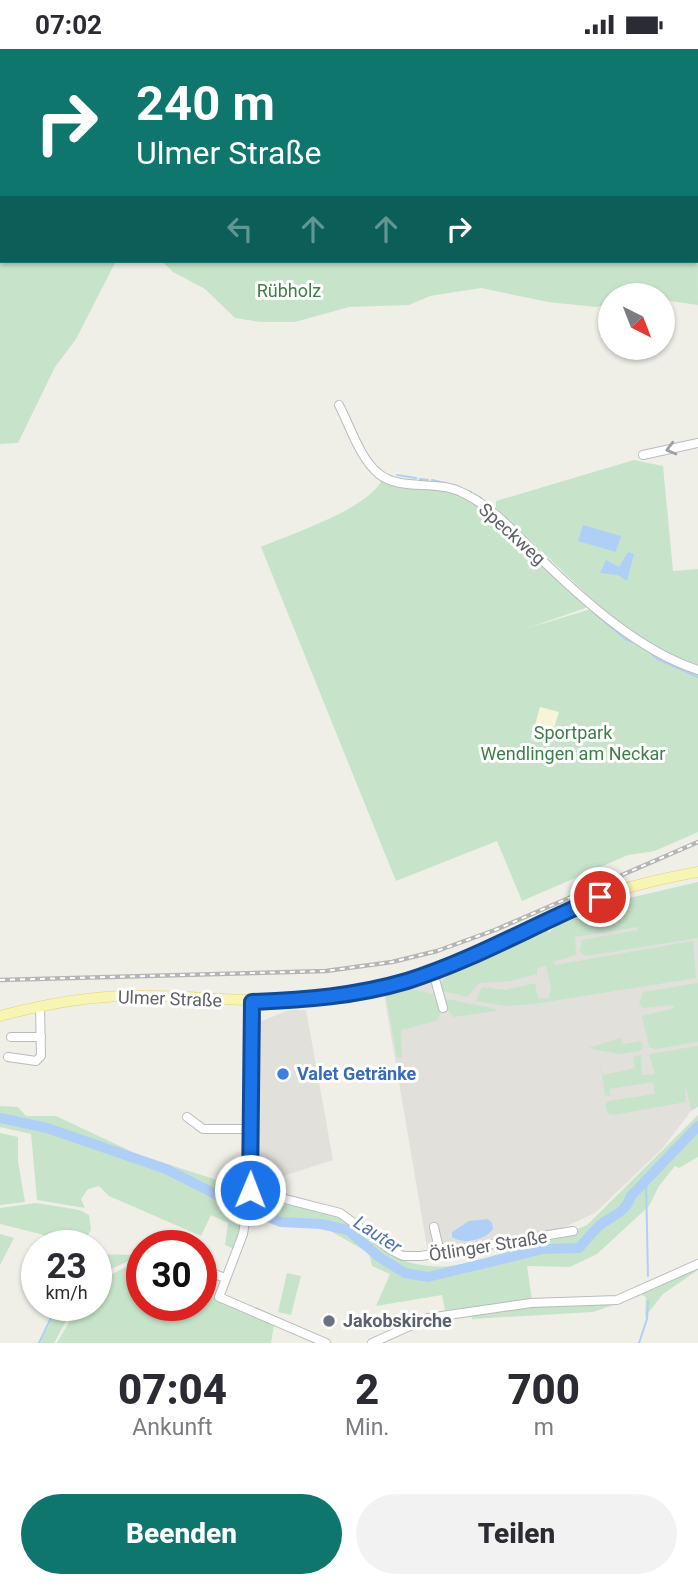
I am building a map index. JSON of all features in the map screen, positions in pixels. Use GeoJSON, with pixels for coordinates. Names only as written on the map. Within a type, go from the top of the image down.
{"type":"FeatureCollection","features":[{"type":"Feature","properties":{"kind":"main road","name":"Ulmer Straße"},"geometry":{"type":"LineString","coordinates":[[0,1016],[40,1006],[124,996],[252,1002],[314,1000],[362,992],[433,972],[600,897],[698,872]]}},
{"type":"Feature","properties":{"kind":"street","name":"Speckweg"},"geometry":{"type":"LineString","coordinates":[[339,405],[370,465],[383,477],[392,481],[439,485],[460,491],[484,505],[592,606],[669,658],[698,670]]}},
{"type":"Feature","properties":{"kind":"street"},"geometry":{"type":"LineString","coordinates":[[643,455],[698,443]]}},
{"type":"Feature","properties":{"kind":"street"},"geometry":{"type":"LineString","coordinates":[[433,972],[443,1008]]}},
{"type":"Feature","properties":{"kind":"street"},"geometry":{"type":"LineString","coordinates":[[252,1002],[250,1195],[246,1218],[219,1294],[221,1299],[326,1343]]}},
{"type":"Feature","properties":{"kind":"street"},"geometry":{"type":"LineString","coordinates":[[8,1057],[36,1061],[41,1056],[40,1006]]}},
{"type":"Feature","properties":{"kind":"street"},"geometry":{"type":"LineString","coordinates":[[11,1037],[41,1037]]}},
{"type":"Feature","properties":{"kind":"street"},"geometry":{"type":"LineString","coordinates":[[187,1117],[203,1129],[252,1129]]}},
{"type":"Feature","properties":{"kind":"street","name":"Ötlinger Straße"},"geometry":{"type":"LineString","coordinates":[[250,1195],[340,1213],[404,1256],[440,1253],[573,1231]]}},
{"type":"Feature","properties":{"kind":"street"},"geometry":{"type":"LineString","coordinates":[[435,1227],[440,1253]]}},
{"type":"Feature","properties":{"kind":"street"},"geometry":{"type":"LineString","coordinates":[[372,1343],[428,1318],[531,1303],[617,1300],[698,1263]]}},
{"type":"Feature","properties":{"kind":"street"},"geometry":{"type":"LineString","coordinates":[[217,1275],[225,1278]]}},
{"type":"Feature","properties":{"kind":"shaded area"},"geometry":{"type":"Polygon","coordinates":[[[698,884],[698,1071],[685,1074],[691,1111],[662,1149],[595,1213],[562,1228],[428,1253],[384,994],[472,970],[698,884]]]}},
{"type":"Feature","properties":{"kind":"shaded area"},"geometry":{"type":"Polygon","coordinates":[[[289,1010],[306,1010],[333,1160],[280,1177],[255,1172],[257,1023],[289,1010]]]}},
{"type":"Feature","properties":{"kind":"green space"},"geometry":{"type":"Polygon","coordinates":[[[0,263],[115,263],[76,339],[55,367],[18,443],[0,444],[0,263]]]}},
{"type":"Feature","properties":{"kind":"green space","name":"Rübholz"},"geometry":{"type":"Polygon","coordinates":[[[164,263],[698,263],[698,305],[676,302],[676,283],[598,283],[596,307],[548,302],[481,288],[430,296],[409,305],[349,307],[295,322],[261,322],[235,318],[205,289],[173,272],[164,263]]]}},
{"type":"Feature","properties":{"kind":"green space","name":"Sportpark Wendlingen am Neckar"},"geometry":{"type":"Polygon","coordinates":[[[634,460],[663,466],[673,571],[698,569],[698,832],[655,851],[628,855],[522,901],[497,841],[396,881],[261,547],[348,509],[364,499],[383,477],[439,485],[484,505],[591,606],[528,628],[591,609],[597,604],[496,508],[496,501],[634,460]]]}},
{"type":"Feature","properties":{"kind":"green space"},"geometry":{"type":"Polygon","coordinates":[[[698,882],[698,938],[586,956],[580,952],[582,940],[638,930],[638,927],[575,937],[576,955],[553,962],[555,965],[693,941],[696,978],[533,1004],[506,1006],[476,1001],[482,987],[505,990],[535,983],[538,998],[548,999],[551,988],[546,966],[537,968],[537,974],[510,981],[479,983],[468,997],[443,991],[441,983],[449,974],[547,929],[549,933],[555,926],[629,898],[698,882]]]}},
{"type":"Feature","properties":{"kind":"green space"},"geometry":{"type":"Polygon","coordinates":[[[698,983],[698,1042],[655,1049],[649,1047],[642,1016],[674,1008],[673,1005],[643,1008],[639,1003],[643,992],[698,983]]]}},
{"type":"Feature","properties":{"kind":"green space"},"geometry":{"type":"Polygon","coordinates":[[[413,989],[436,995],[441,1013],[436,1021],[401,1030],[402,1058],[397,1058],[386,996],[413,989]]]}},
{"type":"Feature","properties":{"kind":"green space"},"geometry":{"type":"Polygon","coordinates":[[[447,999],[497,1011],[453,1017],[445,1005],[447,999]]]}},
{"type":"Feature","properties":{"kind":"green space"},"geometry":{"type":"Polygon","coordinates":[[[621,1038],[623,1044],[641,1041],[643,1047],[640,1051],[619,1054],[588,1048],[621,1038]]]}},
{"type":"Feature","properties":{"kind":"green space"},"geometry":{"type":"Polygon","coordinates":[[[698,1046],[698,1107],[691,1111],[685,1082],[686,1102],[613,1115],[607,1113],[605,1105],[608,1101],[655,1094],[653,1082],[609,1089],[610,1096],[605,1095],[600,1063],[603,1075],[635,1068],[633,1057],[641,1055],[642,1075],[655,1074],[649,1054],[698,1046]]]}},
{"type":"Feature","properties":{"kind":"green space"},"geometry":{"type":"Polygon","coordinates":[[[0,1106],[18,1107],[26,1116],[56,1116],[139,1155],[229,1186],[245,1202],[301,1207],[342,1219],[396,1256],[428,1266],[473,1262],[537,1238],[587,1225],[698,1115],[698,1157],[679,1168],[675,1166],[659,1186],[649,1206],[597,1254],[570,1267],[527,1266],[532,1300],[445,1311],[442,1295],[376,1306],[390,1274],[372,1266],[369,1253],[327,1229],[292,1226],[243,1215],[234,1249],[225,1245],[228,1223],[211,1215],[204,1230],[187,1230],[109,1196],[99,1186],[88,1189],[81,1199],[85,1208],[37,1200],[31,1134],[0,1127],[0,1106]]]}},
{"type":"Feature","properties":{"kind":"green space"},"geometry":{"type":"Polygon","coordinates":[[[0,1133],[18,1137],[18,1161],[25,1202],[0,1205],[0,1133]]]}},
{"type":"Feature","properties":{"kind":"green space"},"geometry":{"type":"Polygon","coordinates":[[[36,1203],[80,1210],[89,1215],[91,1230],[24,1230],[0,1224],[0,1208],[36,1203]]]}},
{"type":"Feature","properties":{"kind":"green space"},"geometry":{"type":"Polygon","coordinates":[[[0,1234],[14,1238],[0,1265],[0,1234]]]}},
{"type":"Feature","properties":{"kind":"green space"},"geometry":{"type":"Polygon","coordinates":[[[112,1254],[126,1255],[126,1262],[112,1269],[112,1254]]]}},
{"type":"Feature","properties":{"kind":"green space"},"geometry":{"type":"Polygon","coordinates":[[[698,1266],[698,1270],[663,1294],[645,1317],[646,1297],[642,1295],[593,1312],[472,1319],[471,1313],[529,1305],[600,1304],[698,1266]]]}},
{"type":"Feature","properties":{"kind":"green space"},"geometry":{"type":"Polygon","coordinates":[[[126,1267],[126,1321],[217,1321],[217,1298],[274,1325],[271,1343],[57,1343],[69,1321],[112,1321],[112,1274],[126,1267]]]}},
{"type":"Feature","properties":{"kind":"green space"},"geometry":{"type":"Polygon","coordinates":[[[287,1273],[301,1276],[291,1315],[278,1312],[287,1273]]]}},
{"type":"Feature","properties":{"kind":"green space"},"geometry":{"type":"Polygon","coordinates":[[[51,1321],[66,1321],[54,1343],[40,1343],[51,1321]]]}},
{"type":"Feature","properties":{"kind":"sand"},"geometry":{"type":"Polygon","coordinates":[[[540,707],[559,712],[549,744],[531,739],[540,707]]]}},
{"type":"Feature","properties":{"kind":"water"},"geometry":{"type":"Polygon","coordinates":[[[583,525],[621,536],[616,552],[578,541],[583,525]]]}},
{"type":"Feature","properties":{"kind":"water"},"geometry":{"type":"Polygon","coordinates":[[[628,552],[634,554],[627,581],[618,575],[600,573],[606,560],[619,567],[628,552]]]}},
{"type":"Feature","properties":{"kind":"water"},"geometry":{"type":"Polygon","coordinates":[[[488,1219],[493,1229],[485,1236],[468,1241],[452,1237],[452,1232],[469,1221],[488,1219]]]}},
{"type":"Feature","properties":{"kind":"waterway"},"geometry":{"type":"LineString","coordinates":[[397,475],[416,478]]}},
{"type":"Feature","properties":{"kind":"waterway"},"geometry":{"type":"LineString","coordinates":[[420,479],[428,480]]}},
{"type":"Feature","properties":{"kind":"waterway"},"geometry":{"type":"LineString","coordinates":[[432,480],[445,483]]}},
{"type":"Feature","properties":{"kind":"waterway"},"geometry":{"type":"LineString","coordinates":[[465,490],[471,492]]}},
{"type":"Feature","properties":{"kind":"waterway"},"geometry":{"type":"LineString","coordinates":[[474,494],[481,498]]}},
{"type":"Feature","properties":{"kind":"waterway"},"geometry":{"type":"LineString","coordinates":[[592,611],[625,639],[635,643]]}},
{"type":"Feature","properties":{"kind":"waterway"},"geometry":{"type":"LineString","coordinates":[[651,653],[657,659],[698,677]]}},
{"type":"Feature","properties":{"kind":"waterway","name":"Lauter"},"geometry":{"type":"LineString","coordinates":[[0,1118],[47,1128],[166,1169],[241,1207],[281,1222],[321,1224],[348,1230],[379,1257],[405,1273],[428,1277],[543,1249],[579,1248],[599,1226],[621,1211],[631,1196],[698,1126]]}},
{"type":"Feature","properties":{"kind":"waterway"},"geometry":{"type":"LineString","coordinates":[[646,1180],[648,1276]]}},
{"type":"Feature","properties":{"kind":"waterway"},"geometry":{"type":"LineString","coordinates":[[639,1343],[647,1319],[648,1301]]}},
{"type":"Feature","properties":{"kind":"waterway"},"geometry":{"type":"LineString","coordinates":[[39,1343],[49,1321]]}},
{"type":"Feature","properties":{"kind":"railway"},"geometry":{"type":"LineString","coordinates":[[0,980],[326,971],[392,962],[437,951],[495,930],[698,842]]}},
{"type":"Feature","properties":{"kind":"place","name":"Valet Getränke"},"geometry":{"type":"Point","coordinates":[283,1074]}},
{"type":"Feature","properties":{"kind":"place","name":"Jakobskirche"},"geometry":{"type":"Point","coordinates":[329,1321]}},
{"type":"Feature","properties":{"kind":"route"},"geometry":{"type":"LineString","coordinates":[[250,1190],[252,1002],[314,1000],[406,981],[453,964],[600,897]]}}]}
